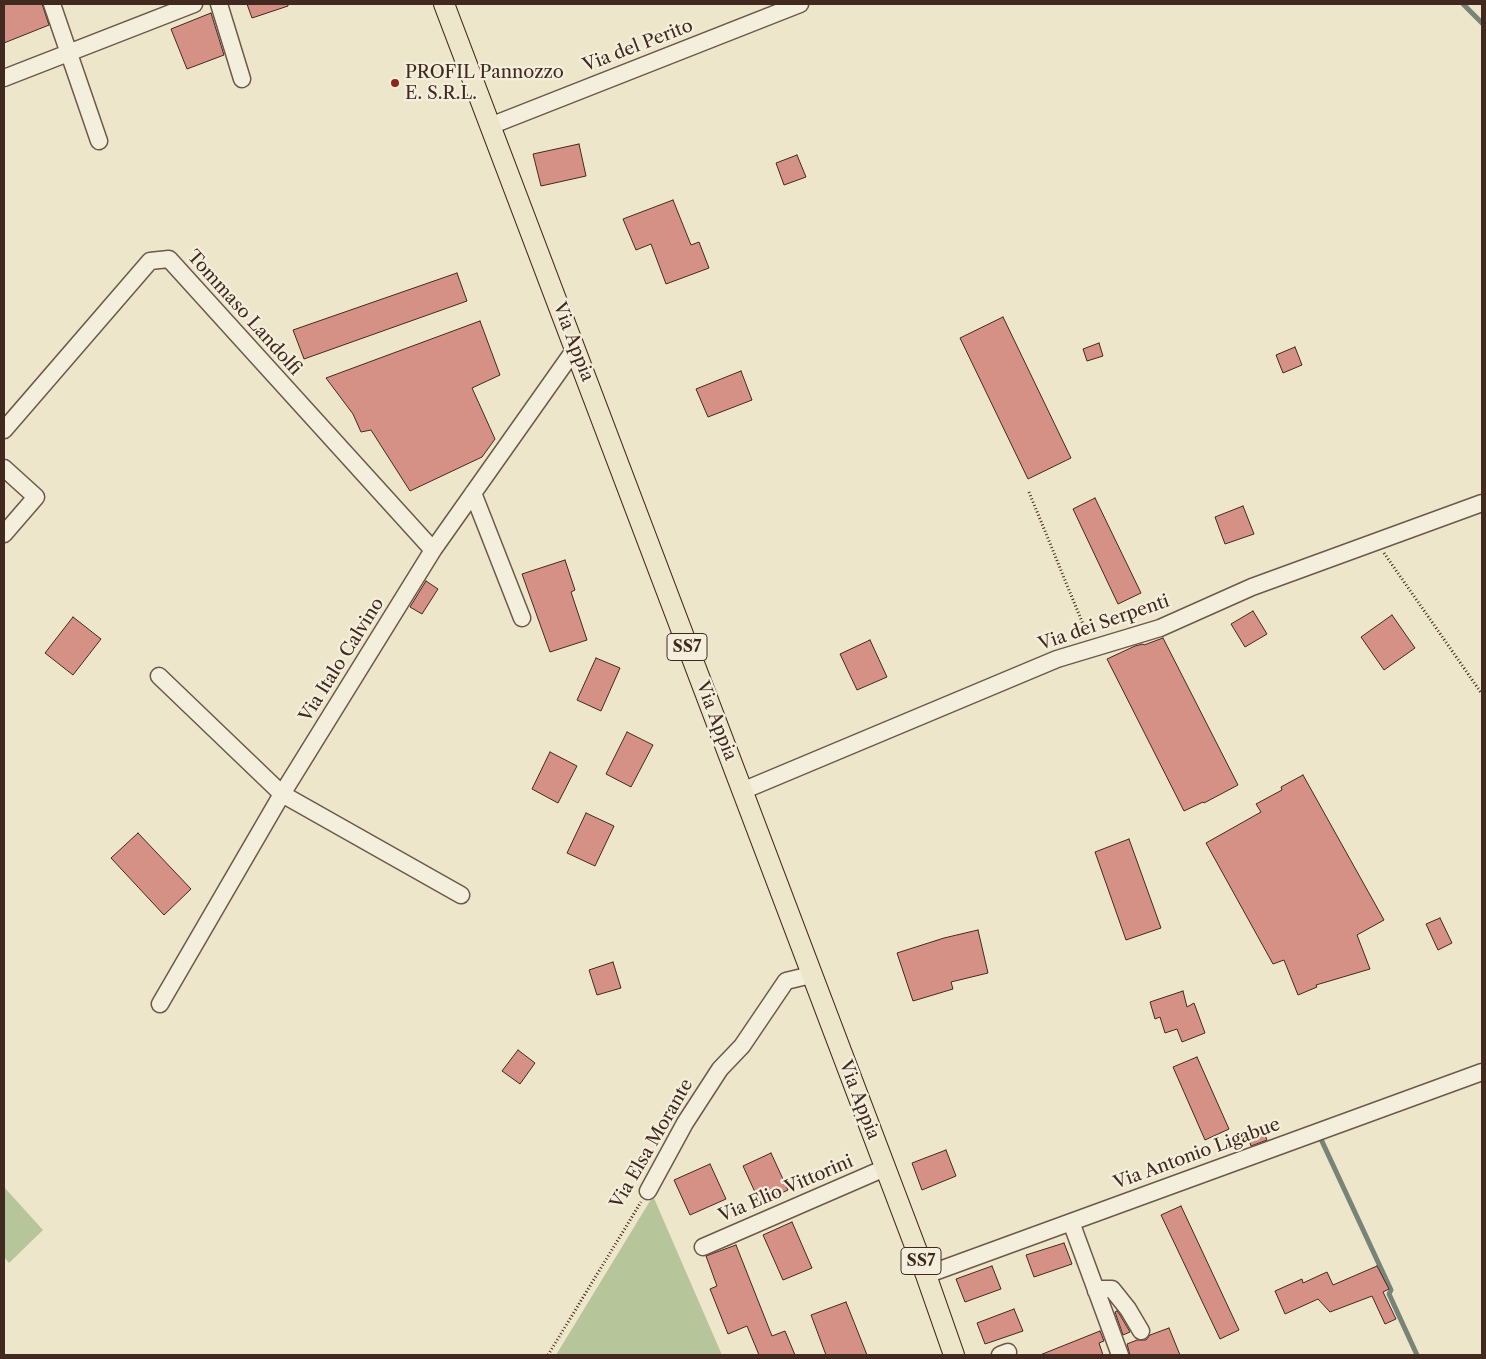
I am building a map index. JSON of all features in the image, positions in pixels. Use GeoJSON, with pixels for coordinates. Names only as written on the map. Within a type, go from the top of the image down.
{"type":"FeatureCollection","features":[{"type":"Feature","properties":{"kind":"main road","name":"Via Appia"},"geometry":{"type":"LineString","coordinates":[[444,4],[926,1275],[954,1355]]}},
{"type":"Feature","properties":{"kind":"street"},"geometry":{"type":"LineString","coordinates":[[52,4],[99,141]]}},
{"type":"Feature","properties":{"kind":"street"},"geometry":{"type":"LineString","coordinates":[[4,78],[194,4]]}},
{"type":"Feature","properties":{"kind":"street"},"geometry":{"type":"LineString","coordinates":[[218,4],[242,79]]}},
{"type":"Feature","properties":{"kind":"street","name":"Via del Perito"},"geometry":{"type":"LineString","coordinates":[[490,126],[800,4]]}},
{"type":"Feature","properties":{"kind":"street","name":"Tommaso Landolfi"},"geometry":{"type":"LineString","coordinates":[[4,430],[150,261],[169,260],[433,550]]}},
{"type":"Feature","properties":{"kind":"street","name":"Via Italo Calvino"},"geometry":{"type":"LineString","coordinates":[[160,1004],[282,794],[433,550],[575,349]]}},
{"type":"Feature","properties":{"kind":"street"},"geometry":{"type":"LineString","coordinates":[[4,468],[36,497],[4,534]]}},
{"type":"Feature","properties":{"kind":"street"},"geometry":{"type":"LineString","coordinates":[[473,493],[522,618]]}},
{"type":"Feature","properties":{"kind":"street","name":"Via dei Serpenti"},"geometry":{"type":"LineString","coordinates":[[742,791],[1057,659],[1160,628],[1252,588],[1482,503]]}},
{"type":"Feature","properties":{"kind":"street"},"geometry":{"type":"LineString","coordinates":[[159,676],[282,794],[461,895]]}},
{"type":"Feature","properties":{"kind":"street","name":"Via Elsa Morante"},"geometry":{"type":"LineString","coordinates":[[648,1191],[685,1123],[720,1069],[742,1046],[786,981],[811,975]]}},
{"type":"Feature","properties":{"kind":"street","name":"Via Antonio Ligabue"},"geometry":{"type":"LineString","coordinates":[[926,1275],[1482,1072]]}},
{"type":"Feature","properties":{"kind":"street","name":"Via Elio Vittorini"},"geometry":{"type":"LineString","coordinates":[[703,1247],[885,1168]]}},
{"type":"Feature","properties":{"kind":"street"},"geometry":{"type":"LineString","coordinates":[[1071,1222],[1120,1355]]}},
{"type":"Feature","properties":{"kind":"street"},"geometry":{"type":"LineString","coordinates":[[1096,1291],[1112,1289],[1128,1308],[1141,1331]]}},
{"type":"Feature","properties":{"kind":"path"},"geometry":{"type":"LineString","coordinates":[[1029,492],[1093,648]]}},
{"type":"Feature","properties":{"kind":"path"},"geometry":{"type":"LineString","coordinates":[[1377,543],[1482,694]]}},
{"type":"Feature","properties":{"kind":"path","name":"Via Elsa Morante"},"geometry":{"type":"LineString","coordinates":[[548,1355],[648,1191]]}},
{"type":"Feature","properties":{"kind":"green space"},"geometry":{"type":"Polygon","coordinates":[[[4,1187],[43,1230],[9,1263],[4,1257],[4,1187]]]}},
{"type":"Feature","properties":{"kind":"green space"},"geometry":{"type":"Polygon","coordinates":[[[653,1196],[722,1355],[556,1355],[653,1196]]]}},
{"type":"Feature","properties":{"kind":"building"},"geometry":{"type":"Polygon","coordinates":[[[4,4],[42,4],[49,25],[4,43],[4,4]]]}},
{"type":"Feature","properties":{"kind":"building"},"geometry":{"type":"Polygon","coordinates":[[[247,4],[288,4],[288,6],[252,18],[247,4]]]}},
{"type":"Feature","properties":{"kind":"building"},"geometry":{"type":"Polygon","coordinates":[[[211,13],[224,55],[187,69],[171,29],[211,13]]]}},
{"type":"Feature","properties":{"kind":"building"},"geometry":{"type":"Polygon","coordinates":[[[579,144],[586,176],[541,186],[533,154],[579,144]]]}},
{"type":"Feature","properties":{"kind":"building"},"geometry":{"type":"Polygon","coordinates":[[[797,155],[806,177],[784,185],[776,163],[797,155]]]}},
{"type":"Feature","properties":{"kind":"building"},"geometry":{"type":"Polygon","coordinates":[[[673,200],[691,245],[699,242],[709,268],[666,284],[651,244],[636,250],[623,219],[673,200]]]}},
{"type":"Feature","properties":{"kind":"building"},"geometry":{"type":"Polygon","coordinates":[[[457,273],[467,301],[304,359],[293,330],[457,273]]]}},
{"type":"Feature","properties":{"kind":"building"},"geometry":{"type":"Polygon","coordinates":[[[1003,317],[1071,458],[1028,479],[960,338],[1003,317]]]}},
{"type":"Feature","properties":{"kind":"building"},"geometry":{"type":"Polygon","coordinates":[[[480,321],[500,375],[472,388],[495,439],[482,457],[410,491],[371,430],[361,432],[353,414],[326,378],[480,321]]]}},
{"type":"Feature","properties":{"kind":"building"},"geometry":{"type":"Polygon","coordinates":[[[1099,343],[1103,356],[1087,361],[1083,349],[1099,343]]]}},
{"type":"Feature","properties":{"kind":"building"},"geometry":{"type":"Polygon","coordinates":[[[1295,347],[1302,365],[1283,373],[1276,355],[1295,347]]]}},
{"type":"Feature","properties":{"kind":"building"},"geometry":{"type":"Polygon","coordinates":[[[741,371],[752,400],[708,417],[696,389],[741,371]]]}},
{"type":"Feature","properties":{"kind":"building"},"geometry":{"type":"Polygon","coordinates":[[[1095,498],[1141,593],[1118,604],[1073,509],[1095,498]]]}},
{"type":"Feature","properties":{"kind":"building"},"geometry":{"type":"Polygon","coordinates":[[[1243,506],[1254,534],[1225,544],[1215,517],[1243,506]]]}},
{"type":"Feature","properties":{"kind":"building"},"geometry":{"type":"Polygon","coordinates":[[[565,560],[575,590],[571,592],[587,640],[550,652],[522,574],[565,560]]]}},
{"type":"Feature","properties":{"kind":"building"},"geometry":{"type":"Polygon","coordinates":[[[426,581],[438,589],[422,614],[410,607],[426,581]]]}},
{"type":"Feature","properties":{"kind":"building"},"geometry":{"type":"Polygon","coordinates":[[[1253,611],[1267,634],[1245,647],[1231,624],[1253,611]]]}},
{"type":"Feature","properties":{"kind":"building"},"geometry":{"type":"Polygon","coordinates":[[[1392,615],[1415,648],[1384,670],[1361,637],[1392,615]]]}},
{"type":"Feature","properties":{"kind":"building"},"geometry":{"type":"Polygon","coordinates":[[[73,617],[101,639],[73,675],[45,653],[73,617]]]}},
{"type":"Feature","properties":{"kind":"building"},"geometry":{"type":"Polygon","coordinates":[[[1163,638],[1238,785],[1184,811],[1107,659],[1135,646],[1144,645],[1163,638]]]}},
{"type":"Feature","properties":{"kind":"building"},"geometry":{"type":"Polygon","coordinates":[[[870,640],[887,677],[857,690],[840,654],[870,640]]]}},
{"type":"Feature","properties":{"kind":"building"},"geometry":{"type":"Polygon","coordinates":[[[596,658],[620,668],[601,711],[577,700],[596,658]]]}},
{"type":"Feature","properties":{"kind":"building"},"geometry":{"type":"Polygon","coordinates":[[[627,732],[653,745],[631,787],[606,774],[627,732]]]}},
{"type":"Feature","properties":{"kind":"building"},"geometry":{"type":"Polygon","coordinates":[[[550,752],[577,766],[558,803],[532,789],[550,752]]]}},
{"type":"Feature","properties":{"kind":"building"},"geometry":{"type":"Polygon","coordinates":[[[1303,775],[1384,920],[1357,935],[1370,969],[1316,985],[1317,987],[1298,995],[1284,960],[1273,964],[1206,843],[1261,812],[1256,804],[1282,790],[1281,787],[1303,775]]]}},
{"type":"Feature","properties":{"kind":"building"},"geometry":{"type":"Polygon","coordinates":[[[586,813],[614,826],[595,866],[567,853],[586,813]]]}},
{"type":"Feature","properties":{"kind":"building"},"geometry":{"type":"Polygon","coordinates":[[[138,833],[191,889],[164,915],[111,858],[138,833]]]}},
{"type":"Feature","properties":{"kind":"building"},"geometry":{"type":"Polygon","coordinates":[[[1129,839],[1161,928],[1126,940],[1095,852],[1129,839]]]}},
{"type":"Feature","properties":{"kind":"building"},"geometry":{"type":"Polygon","coordinates":[[[1440,918],[1452,943],[1438,950],[1426,924],[1440,918]]]}},
{"type":"Feature","properties":{"kind":"building"},"geometry":{"type":"Polygon","coordinates":[[[978,930],[988,973],[951,982],[953,989],[913,1001],[897,953],[944,938],[978,930]]]}},
{"type":"Feature","properties":{"kind":"building"},"geometry":{"type":"Polygon","coordinates":[[[613,962],[621,988],[597,995],[589,970],[613,962]]]}},
{"type":"Feature","properties":{"kind":"building"},"geometry":{"type":"Polygon","coordinates":[[[1183,991],[1187,1007],[1194,1003],[1205,1033],[1182,1042],[1177,1029],[1165,1033],[1160,1017],[1155,1019],[1150,1002],[1183,991]]]}},
{"type":"Feature","properties":{"kind":"building"},"geometry":{"type":"Polygon","coordinates":[[[518,1050],[535,1063],[520,1084],[502,1071],[518,1050]]]}},
{"type":"Feature","properties":{"kind":"building"},"geometry":{"type":"Polygon","coordinates":[[[1197,1057],[1229,1129],[1205,1140],[1173,1067],[1197,1057]]]}},
{"type":"Feature","properties":{"kind":"building"},"geometry":{"type":"Polygon","coordinates":[[[1262,1128],[1267,1140],[1251,1146],[1247,1133],[1262,1128]]]}},
{"type":"Feature","properties":{"kind":"building"},"geometry":{"type":"Polygon","coordinates":[[[946,1150],[956,1176],[922,1190],[912,1163],[946,1150]]]}},
{"type":"Feature","properties":{"kind":"building"},"geometry":{"type":"Polygon","coordinates":[[[771,1153],[788,1190],[760,1203],[743,1166],[771,1153]]]}},
{"type":"Feature","properties":{"kind":"building"},"geometry":{"type":"Polygon","coordinates":[[[710,1164],[726,1199],[690,1215],[674,1180],[710,1164]]]}},
{"type":"Feature","properties":{"kind":"building"},"geometry":{"type":"Polygon","coordinates":[[[1181,1206],[1239,1330],[1220,1339],[1161,1215],[1181,1206]]]}},
{"type":"Feature","properties":{"kind":"building"},"geometry":{"type":"Polygon","coordinates":[[[792,1222],[812,1268],[783,1280],[763,1235],[792,1222]]]}},
{"type":"Feature","properties":{"kind":"building"},"geometry":{"type":"Polygon","coordinates":[[[1064,1243],[1072,1264],[1034,1277],[1026,1255],[1064,1243]]]}},
{"type":"Feature","properties":{"kind":"building"},"geometry":{"type":"Polygon","coordinates":[[[736,1245],[772,1336],[785,1331],[795,1355],[759,1355],[747,1326],[728,1334],[710,1289],[717,1286],[706,1256],[736,1245]]]}},
{"type":"Feature","properties":{"kind":"building"},"geometry":{"type":"Polygon","coordinates":[[[992,1266],[1001,1289],[965,1302],[956,1279],[992,1266]]]}},
{"type":"Feature","properties":{"kind":"building"},"geometry":{"type":"Polygon","coordinates":[[[1377,1266],[1389,1289],[1383,1292],[1396,1319],[1385,1324],[1372,1296],[1330,1312],[1318,1299],[1285,1314],[1275,1291],[1302,1279],[1303,1283],[1327,1272],[1333,1285],[1377,1266]]]}},
{"type":"Feature","properties":{"kind":"building"},"geometry":{"type":"Polygon","coordinates":[[[846,1302],[867,1355],[826,1355],[811,1315],[846,1302]]]}},
{"type":"Feature","properties":{"kind":"building"},"geometry":{"type":"Polygon","coordinates":[[[1014,1309],[1023,1331],[985,1344],[977,1323],[1014,1309]]]}},
{"type":"Feature","properties":{"kind":"building"},"geometry":{"type":"Polygon","coordinates":[[[1117,1311],[1130,1332],[1123,1335],[1115,1312],[1117,1311]]]}},
{"type":"Feature","properties":{"kind":"building"},"geometry":{"type":"Polygon","coordinates":[[[1169,1328],[1180,1355],[1130,1355],[1127,1344],[1137,1340],[1146,1340],[1150,1335],[1169,1328]]]}},
{"type":"Feature","properties":{"kind":"building"},"geometry":{"type":"Polygon","coordinates":[[[1100,1331],[1104,1341],[1099,1343],[1103,1355],[1040,1355],[1100,1331]]]}},
{"type":"Feature","properties":{"kind":"waterway"},"geometry":{"type":"LineString","coordinates":[[1463,4],[1482,23]]}},
{"type":"Feature","properties":{"kind":"waterway"},"geometry":{"type":"LineString","coordinates":[[1320,1137],[1391,1290],[1389,1294],[1417,1355]]}},
{"type":"Feature","properties":{"kind":"place","name":"PROFIL Pannozzo E. S.R.L."},"geometry":{"type":"Point","coordinates":[395,83]}}]}
